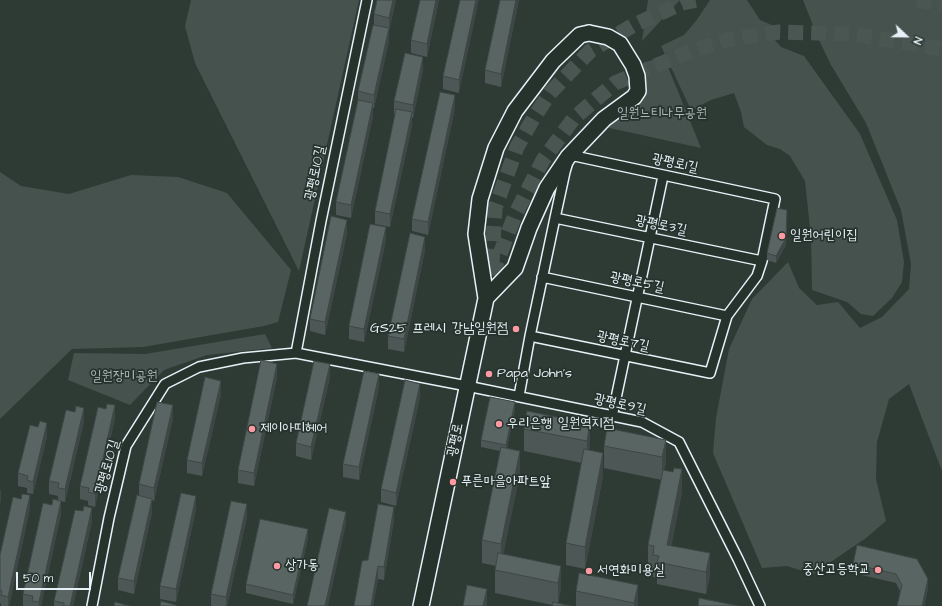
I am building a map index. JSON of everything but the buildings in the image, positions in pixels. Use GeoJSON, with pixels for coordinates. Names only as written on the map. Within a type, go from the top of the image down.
{"type":"FeatureCollection","features":[{"type":"Feature","properties":{"kind":"main road"},"geometry":{"type":"LineString","coordinates":[[589,32],[608,37],[620,44],[633,65],[637,76],[638,91],[634,97],[604,119],[568,157],[547,188],[529,228],[514,268],[486,298],[476,234],[480,199],[488,169],[505,129],[515,111],[532,87],[553,61],[580,35],[589,32]]}},
{"type":"Feature","properties":{"kind":"main road","name":"광평로"},"geometry":{"type":"LineString","coordinates":[[422,606],[467,386],[492,275]]}},
{"type":"Feature","properties":{"kind":"street","name":"광평로10길"},"geometry":{"type":"LineString","coordinates":[[296,353],[321,221],[367,0]]}},
{"type":"Feature","properties":{"kind":"street","name":"광평로1길"},"geometry":{"type":"LineString","coordinates":[[555,218],[564,172],[570,155],[775,199],[762,261]]}},
{"type":"Feature","properties":{"kind":"street"},"geometry":{"type":"LineString","coordinates":[[612,417],[663,176]]}},
{"type":"Feature","properties":{"kind":"street"},"geometry":{"type":"LineString","coordinates":[[519,396],[555,218]]}},
{"type":"Feature","properties":{"kind":"street","name":"광평로3길"},"geometry":{"type":"LineString","coordinates":[[555,218],[762,261]]}},
{"type":"Feature","properties":{"kind":"street"},"geometry":{"type":"LineString","coordinates":[[727,316],[757,276],[762,261]]}},
{"type":"Feature","properties":{"kind":"street","name":"광평로5길"},"geometry":{"type":"LineString","coordinates":[[542,277],[727,316]]}},
{"type":"Feature","properties":{"kind":"street","name":"광평로7길"},"geometry":{"type":"LineString","coordinates":[[530,336],[710,373],[727,316]]}},
{"type":"Feature","properties":{"kind":"street","name":"광평로10길"},"geometry":{"type":"LineString","coordinates":[[92,606],[109,518],[126,446],[165,384],[199,367],[243,358],[296,353],[467,386]]}},
{"type":"Feature","properties":{"kind":"street","name":"광평로9길"},"geometry":{"type":"LineString","coordinates":[[467,386],[642,422],[679,442],[760,606]]}},
{"type":"Feature","properties":{"kind":"green space"},"geometry":{"type":"Polygon","coordinates":[[[191,0],[359,0],[299,271],[195,63],[185,26],[191,0]]]}},
{"type":"Feature","properties":{"kind":"green space"},"geometry":{"type":"Polygon","coordinates":[[[648,0],[680,0],[642,41],[648,0]]]}},
{"type":"Feature","properties":{"kind":"green space"},"geometry":{"type":"Polygon","coordinates":[[[710,0],[747,0],[760,20],[772,25],[774,39],[781,47],[804,56],[860,134],[897,220],[904,262],[902,282],[892,298],[873,316],[861,314],[847,302],[812,290],[811,237],[805,181],[790,156],[780,149],[767,145],[744,127],[741,112],[734,93],[711,100],[691,110],[661,46],[684,35],[696,21],[710,0]]]}},
{"type":"Feature","properties":{"kind":"green space"},"geometry":{"type":"Polygon","coordinates":[[[803,0],[942,0],[942,471],[909,384],[889,399],[877,442],[876,479],[886,521],[866,538],[813,574],[787,566],[762,568],[713,453],[716,418],[729,349],[752,299],[788,262],[799,288],[817,305],[838,302],[860,328],[882,317],[909,289],[911,264],[901,210],[866,123],[831,65],[818,38],[803,0]]]}},
{"type":"Feature","properties":{"kind":"green space","name":"일원느티나무공원"},"geometry":{"type":"Polygon","coordinates":[[[664,57],[701,148],[605,127],[642,100],[645,62],[664,57]]]}},
{"type":"Feature","properties":{"kind":"green space"},"geometry":{"type":"Polygon","coordinates":[[[0,172],[21,186],[69,194],[131,175],[178,177],[227,193],[291,270],[278,322],[264,326],[143,347],[72,349],[0,419],[0,172]]]}},
{"type":"Feature","properties":{"kind":"green space","name":"일원장미공원"},"geometry":{"type":"Polygon","coordinates":[[[265,334],[272,348],[207,355],[164,370],[130,405],[68,380],[74,353],[145,354],[265,334]]]}},
{"type":"Feature","properties":{"kind":"tunnel"},"geometry":{"type":"LineString","coordinates":[[492,264],[495,208],[517,147],[550,93],[590,51],[632,26],[682,3],[698,0]]}},
{"type":"Feature","properties":{"kind":"tunnel"},"geometry":{"type":"LineString","coordinates":[[917,0],[942,5]]}},
{"type":"Feature","properties":{"kind":"tunnel"},"geometry":{"type":"LineString","coordinates":[[492,275],[515,215],[543,160],[574,118],[615,83],[691,51],[731,39],[779,32],[853,34],[942,49]]}},
{"type":"Feature","properties":{"kind":"place","name":"일원어린이집"},"geometry":{"type":"Point","coordinates":[782,236]}},
{"type":"Feature","properties":{"kind":"place","name":"GS25 프레시 강남일원점"},"geometry":{"type":"Point","coordinates":[516,329]}},
{"type":"Feature","properties":{"kind":"place","name":"Papa John's"},"geometry":{"type":"Point","coordinates":[489,374]}},
{"type":"Feature","properties":{"kind":"place","name":"우리은행 일원역지점"},"geometry":{"type":"Point","coordinates":[499,424]}},
{"type":"Feature","properties":{"kind":"place","name":"제이아띠헤어"},"geometry":{"type":"Point","coordinates":[252,429]}},
{"type":"Feature","properties":{"kind":"place","name":"푸른마을아파트앞"},"geometry":{"type":"Point","coordinates":[453,482]}},
{"type":"Feature","properties":{"kind":"place","name":"상가동"},"geometry":{"type":"Point","coordinates":[277,566]}},
{"type":"Feature","properties":{"kind":"place","name":"중산고등학교"},"geometry":{"type":"Point","coordinates":[878,570]}},
{"type":"Feature","properties":{"kind":"place","name":"서연화미용실"},"geometry":{"type":"Point","coordinates":[589,571]}}]}
